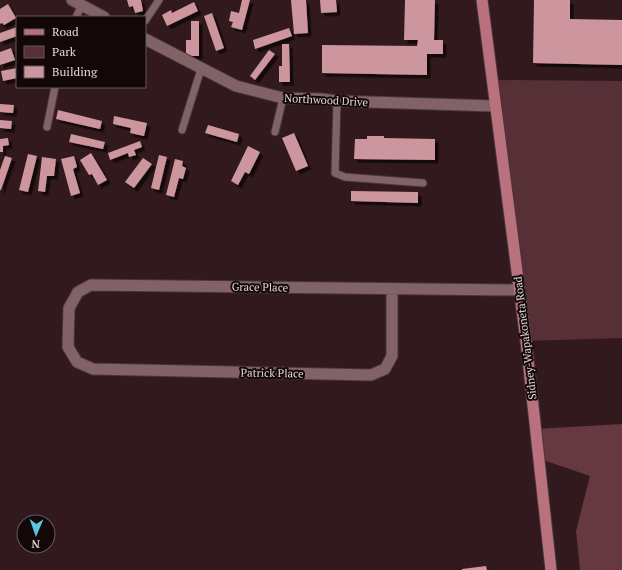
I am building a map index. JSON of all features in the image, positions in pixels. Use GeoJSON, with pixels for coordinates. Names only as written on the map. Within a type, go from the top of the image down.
{"type":"FeatureCollection","features":[{"type":"Feature","properties":{"kind":"main road","name":"Sidney-Wapakoneta Road"},"geometry":{"type":"LineString","coordinates":[[482,0],[519,290],[552,570]]}},
{"type":"Feature","properties":{"kind":"street"},"geometry":{"type":"LineString","coordinates":[[77,2],[102,16]]}},
{"type":"Feature","properties":{"kind":"street","name":"Northwood Drive"},"geometry":{"type":"LineString","coordinates":[[146,40],[236,86],[283,98],[495,106]]}},
{"type":"Feature","properties":{"kind":"street","name":"Grace Place"},"geometry":{"type":"LineString","coordinates":[[77,362],[68,347],[69,308],[78,292],[91,285],[519,290]]}},
{"type":"Feature","properties":{"kind":"street","name":"Patrick Place"},"geometry":{"type":"LineString","coordinates":[[77,362],[93,368],[371,375],[385,369],[392,356],[392,289]]}},
{"type":"Feature","properties":{"kind":"lane"},"geometry":{"type":"LineString","coordinates":[[146,20],[159,0]]}},
{"type":"Feature","properties":{"kind":"lane"},"geometry":{"type":"LineString","coordinates":[[76,16],[77,2]]}},
{"type":"Feature","properties":{"kind":"lane"},"geometry":{"type":"LineString","coordinates":[[182,130],[201,69]]}},
{"type":"Feature","properties":{"kind":"lane"},"geometry":{"type":"LineString","coordinates":[[47,127],[55,88]]}},
{"type":"Feature","properties":{"kind":"lane"},"geometry":{"type":"LineString","coordinates":[[275,132],[283,98]]}},
{"type":"Feature","properties":{"kind":"lane"},"geometry":{"type":"LineString","coordinates":[[337,101],[335,174],[345,178],[423,183]]}},
{"type":"Feature","properties":{"kind":"green space"},"geometry":{"type":"Polygon","coordinates":[[[492,80],[622,81],[622,338],[526,341],[492,80]]]}},
{"type":"Feature","properties":{"kind":"shaded area"},"geometry":{"type":"Polygon","coordinates":[[[622,424],[622,570],[580,570],[576,531],[590,476],[540,459],[536,429],[622,424]]]}},
{"type":"Feature","properties":{"kind":"building"},"geometry":{"type":"Polygon","coordinates":[[[127,0],[141,0],[143,11],[135,13],[133,6],[129,7],[127,0]]]}},
{"type":"Feature","properties":{"kind":"building"},"geometry":{"type":"Polygon","coordinates":[[[242,0],[250,0],[242,30],[231,27],[233,22],[229,21],[231,11],[239,13],[242,0]]]}},
{"type":"Feature","properties":{"kind":"building"},"geometry":{"type":"Polygon","coordinates":[[[291,0],[306,0],[308,33],[294,34],[291,0]]]}},
{"type":"Feature","properties":{"kind":"building"},"geometry":{"type":"Polygon","coordinates":[[[320,0],[336,0],[337,12],[321,13],[320,0]]]}},
{"type":"Feature","properties":{"kind":"building"},"geometry":{"type":"Polygon","coordinates":[[[405,0],[435,0],[434,40],[443,40],[443,54],[427,54],[427,75],[322,73],[322,45],[417,46],[418,40],[404,40],[405,0]]]}},
{"type":"Feature","properties":{"kind":"building"},"geometry":{"type":"Polygon","coordinates":[[[534,0],[570,0],[570,19],[622,20],[622,65],[533,63],[534,0]]]}},
{"type":"Feature","properties":{"kind":"building"},"geometry":{"type":"Polygon","coordinates":[[[194,2],[198,11],[167,26],[162,15],[171,10],[172,13],[194,2]]]}},
{"type":"Feature","properties":{"kind":"building"},"geometry":{"type":"Polygon","coordinates":[[[8,4],[16,18],[4,25],[2,23],[0,24],[0,9],[8,4]]]}},
{"type":"Feature","properties":{"kind":"building"},"geometry":{"type":"Polygon","coordinates":[[[212,13],[224,48],[216,51],[204,16],[212,13]]]}},
{"type":"Feature","properties":{"kind":"building"},"geometry":{"type":"Polygon","coordinates":[[[191,21],[199,21],[199,56],[186,56],[186,40],[191,40],[191,21]]]}},
{"type":"Feature","properties":{"kind":"building"},"geometry":{"type":"Polygon","coordinates":[[[16,27],[16,36],[0,42],[0,33],[16,27]]]}},
{"type":"Feature","properties":{"kind":"building"},"geometry":{"type":"Polygon","coordinates":[[[289,28],[292,36],[255,49],[253,40],[289,28]]]}},
{"type":"Feature","properties":{"kind":"building"},"geometry":{"type":"Polygon","coordinates":[[[282,44],[289,44],[290,82],[279,82],[279,66],[282,66],[282,44]]]}},
{"type":"Feature","properties":{"kind":"building"},"geometry":{"type":"Polygon","coordinates":[[[11,48],[15,60],[0,65],[0,52],[11,48]]]}},
{"type":"Feature","properties":{"kind":"building"},"geometry":{"type":"Polygon","coordinates":[[[269,50],[275,54],[255,80],[250,76],[269,50]]]}},
{"type":"Feature","properties":{"kind":"building"},"geometry":{"type":"Polygon","coordinates":[[[16,68],[16,78],[3,81],[1,71],[16,68]]]}},
{"type":"Feature","properties":{"kind":"building"},"geometry":{"type":"Polygon","coordinates":[[[0,104],[14,105],[13,113],[0,112],[0,104]]]}},
{"type":"Feature","properties":{"kind":"building"},"geometry":{"type":"Polygon","coordinates":[[[58,110],[102,121],[100,129],[56,119],[58,110]]]}},
{"type":"Feature","properties":{"kind":"building"},"geometry":{"type":"Polygon","coordinates":[[[114,116],[147,123],[144,136],[130,133],[131,128],[113,124],[114,116]]]}},
{"type":"Feature","properties":{"kind":"building"},"geometry":{"type":"Polygon","coordinates":[[[0,120],[12,121],[11,129],[0,128],[0,120]]]}},
{"type":"Feature","properties":{"kind":"building"},"geometry":{"type":"Polygon","coordinates":[[[208,125],[239,134],[237,142],[205,133],[208,125]]]}},
{"type":"Feature","properties":{"kind":"building"},"geometry":{"type":"Polygon","coordinates":[[[294,133],[308,166],[296,171],[282,138],[294,133]]]}},
{"type":"Feature","properties":{"kind":"building"},"geometry":{"type":"Polygon","coordinates":[[[71,134],[105,142],[103,149],[69,142],[71,134]]]}},
{"type":"Feature","properties":{"kind":"building"},"geometry":{"type":"Polygon","coordinates":[[[367,136],[384,136],[384,138],[435,139],[435,160],[354,159],[355,139],[367,139],[367,136]]]}},
{"type":"Feature","properties":{"kind":"building"},"geometry":{"type":"Polygon","coordinates":[[[8,138],[9,145],[3,146],[3,152],[0,152],[0,139],[8,138]]]}},
{"type":"Feature","properties":{"kind":"building"},"geometry":{"type":"Polygon","coordinates":[[[140,141],[142,147],[134,150],[136,155],[129,157],[128,153],[110,160],[108,153],[140,141]]]}},
{"type":"Feature","properties":{"kind":"building"},"geometry":{"type":"Polygon","coordinates":[[[248,146],[260,152],[249,174],[245,172],[238,185],[231,181],[248,146]]]}},
{"type":"Feature","properties":{"kind":"building"},"geometry":{"type":"Polygon","coordinates":[[[91,153],[107,180],[98,185],[92,174],[89,175],[80,160],[91,153]]]}},
{"type":"Feature","properties":{"kind":"building"},"geometry":{"type":"Polygon","coordinates":[[[28,154],[37,156],[28,192],[19,190],[28,154]]]}},
{"type":"Feature","properties":{"kind":"building"},"geometry":{"type":"Polygon","coordinates":[[[159,155],[167,157],[159,190],[151,188],[159,155]]]}},
{"type":"Feature","properties":{"kind":"building"},"geometry":{"type":"Polygon","coordinates":[[[5,156],[12,158],[0,190],[0,170],[5,156]]]}},
{"type":"Feature","properties":{"kind":"building"},"geometry":{"type":"Polygon","coordinates":[[[74,156],[77,167],[73,169],[80,193],[71,196],[61,159],[74,156]]]}},
{"type":"Feature","properties":{"kind":"building"},"geometry":{"type":"Polygon","coordinates":[[[42,157],[56,159],[54,176],[47,176],[45,192],[38,191],[42,157]]]}},
{"type":"Feature","properties":{"kind":"building"},"geometry":{"type":"Polygon","coordinates":[[[143,158],[152,164],[134,188],[125,182],[143,158]]]}},
{"type":"Feature","properties":{"kind":"building"},"geometry":{"type":"Polygon","coordinates":[[[175,159],[183,161],[182,166],[186,168],[183,179],[179,178],[174,197],[166,195],[175,159]]]}},
{"type":"Feature","properties":{"kind":"building"},"geometry":{"type":"Polygon","coordinates":[[[351,191],[418,192],[418,203],[351,201],[351,191]]]}},
{"type":"Feature","properties":{"kind":"building"},"geometry":{"type":"Polygon","coordinates":[[[486,566],[487,570],[462,570],[462,569],[486,566]]]}}]}
